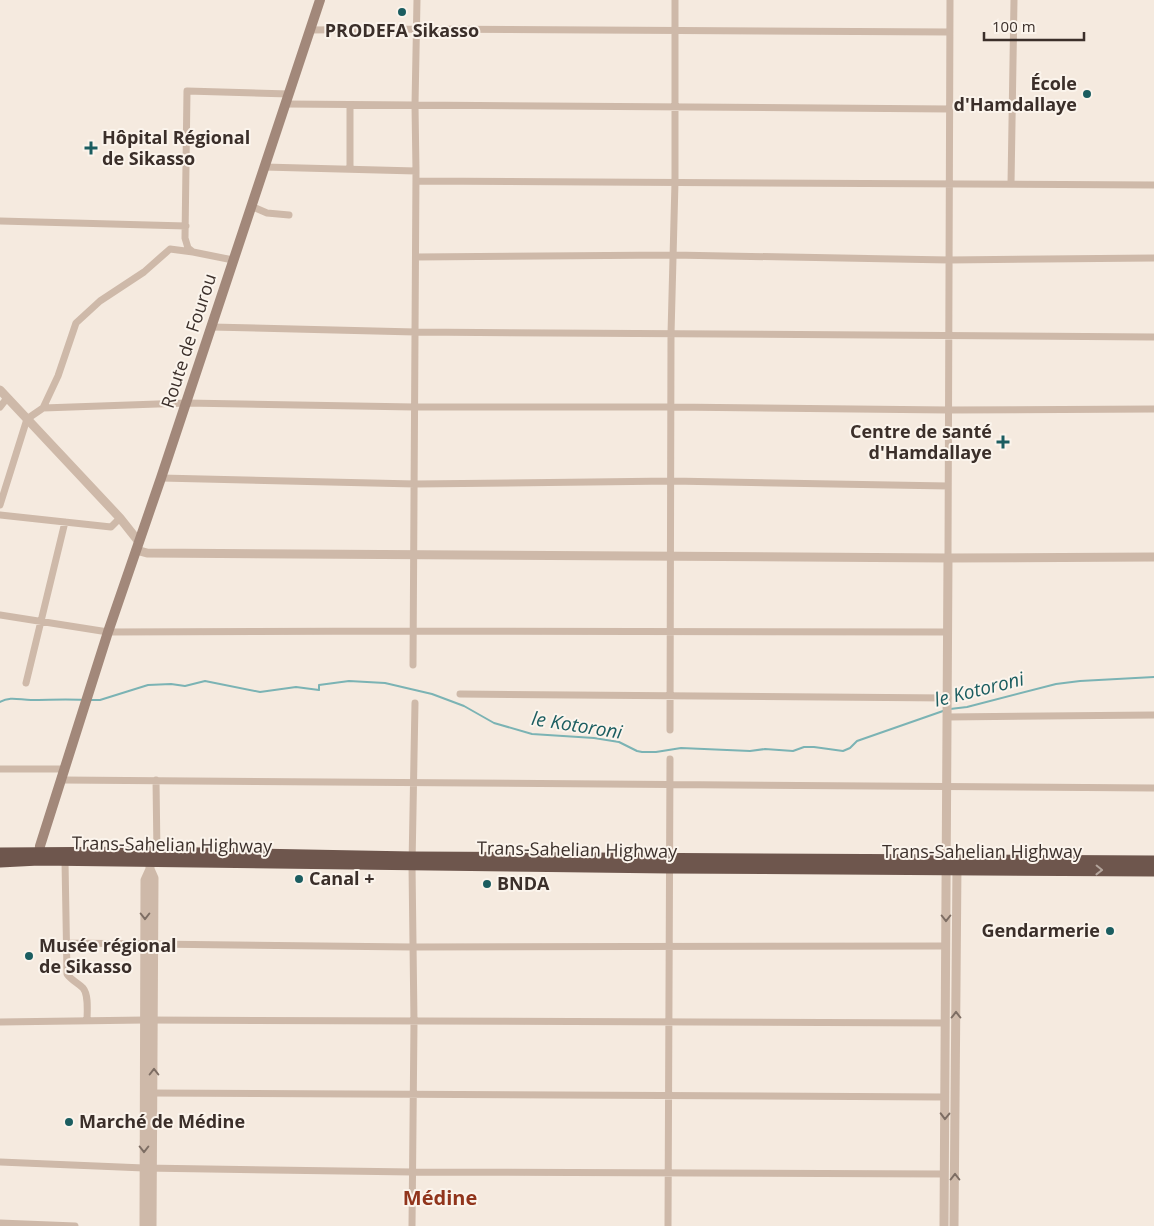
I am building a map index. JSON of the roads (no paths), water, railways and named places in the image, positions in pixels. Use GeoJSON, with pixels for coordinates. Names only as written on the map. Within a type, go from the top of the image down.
{"type":"FeatureCollection","features":[{"type":"Feature","properties":{"kind":"highway","name":"Trans-Sahelian Highway"},"geometry":{"type":"LineString","coordinates":[[0,853],[65,861],[153,859]]}},
{"type":"Feature","properties":{"kind":"highway","name":"Trans-Sahelian Highway"},"geometry":{"type":"LineString","coordinates":[[0,862],[39,857],[669,864],[951,865],[1154,861]]}},
{"type":"Feature","properties":{"kind":"highway","name":"Trans-Sahelian Highway"},"geometry":{"type":"LineString","coordinates":[[951,865],[1154,871]]}},
{"type":"Feature","properties":{"kind":"main road","name":"Route de Fourou"},"geometry":{"type":"LineString","coordinates":[[39,857],[40,846],[82,711],[320,0]]}},
{"type":"Feature","properties":{"kind":"street"},"geometry":{"type":"LineString","coordinates":[[413,665],[417,0]]}},
{"type":"Feature","properties":{"kind":"street"},"geometry":{"type":"LineString","coordinates":[[670,730],[675,0]]}},
{"type":"Feature","properties":{"kind":"street"},"geometry":{"type":"LineString","coordinates":[[950,0],[948,717],[946,786],[951,865],[954,1226]]}},
{"type":"Feature","properties":{"kind":"street"},"geometry":{"type":"LineString","coordinates":[[1011,184],[1014,0]]}},
{"type":"Feature","properties":{"kind":"street"},"geometry":{"type":"LineString","coordinates":[[310,30],[950,32]]}},
{"type":"Feature","properties":{"kind":"street"},"geometry":{"type":"LineString","coordinates":[[194,252],[188,248],[185,238],[187,91],[289,94]]}},
{"type":"Feature","properties":{"kind":"street"},"geometry":{"type":"LineString","coordinates":[[285,104],[950,109]]}},
{"type":"Feature","properties":{"kind":"street"},"geometry":{"type":"LineString","coordinates":[[350,105],[350,169]]}},
{"type":"Feature","properties":{"kind":"street"},"geometry":{"type":"LineString","coordinates":[[264,168],[416,171]]}},
{"type":"Feature","properties":{"kind":"street"},"geometry":{"type":"LineString","coordinates":[[416,180],[1154,186]]}},
{"type":"Feature","properties":{"kind":"street"},"geometry":{"type":"LineString","coordinates":[[251,206],[267,213],[289,214]]}},
{"type":"Feature","properties":{"kind":"street"},"geometry":{"type":"LineString","coordinates":[[0,222],[186,226]]}},
{"type":"Feature","properties":{"kind":"street"},"geometry":{"type":"LineString","coordinates":[[0,505],[27,419],[42,408],[58,376],[76,323],[100,301],[144,272],[170,249],[233,260]]}},
{"type":"Feature","properties":{"kind":"street"},"geometry":{"type":"LineString","coordinates":[[416,257],[673,255],[949,260],[1154,258]]}},
{"type":"Feature","properties":{"kind":"street"},"geometry":{"type":"LineString","coordinates":[[211,327],[415,332],[1154,337]]}},
{"type":"Feature","properties":{"kind":"street"},"geometry":{"type":"LineString","coordinates":[[0,390],[120,518],[138,546],[147,553],[948,558],[1154,557]]}},
{"type":"Feature","properties":{"kind":"street"},"geometry":{"type":"LineString","coordinates":[[0,407],[7,398]]}},
{"type":"Feature","properties":{"kind":"street"},"geometry":{"type":"LineString","coordinates":[[42,408],[186,404],[948,410],[1154,409]]}},
{"type":"Feature","properties":{"kind":"street"},"geometry":{"type":"LineString","coordinates":[[161,478],[415,484],[672,482],[948,486]]}},
{"type":"Feature","properties":{"kind":"street"},"geometry":{"type":"LineString","coordinates":[[0,515],[111,527],[120,518]]}},
{"type":"Feature","properties":{"kind":"street"},"geometry":{"type":"LineString","coordinates":[[26,683],[65,522]]}},
{"type":"Feature","properties":{"kind":"street"},"geometry":{"type":"LineString","coordinates":[[0,615],[108,632],[948,632]]}},
{"type":"Feature","properties":{"kind":"street"},"geometry":{"type":"LineString","coordinates":[[460,694],[671,695],[948,700]]}},
{"type":"Feature","properties":{"kind":"street"},"geometry":{"type":"LineString","coordinates":[[412,1226],[414,1022],[412,861],[415,703]]}},
{"type":"Feature","properties":{"kind":"street"},"geometry":{"type":"LineString","coordinates":[[948,717],[1154,715]]}},
{"type":"Feature","properties":{"kind":"street"},"geometry":{"type":"LineString","coordinates":[[668,1226],[670,759]]}},
{"type":"Feature","properties":{"kind":"street"},"geometry":{"type":"LineString","coordinates":[[0,770],[65,769]]}},
{"type":"Feature","properties":{"kind":"street"},"geometry":{"type":"LineString","coordinates":[[62,780],[1154,788]]}},
{"type":"Feature","properties":{"kind":"street"},"geometry":{"type":"LineString","coordinates":[[152,1226],[149,1168],[150,944],[145,880],[153,859],[156,780]]}},
{"type":"Feature","properties":{"kind":"street"},"geometry":{"type":"LineString","coordinates":[[65,861],[66,974],[83,988],[87,1021]]}},
{"type":"Feature","properties":{"kind":"street"},"geometry":{"type":"LineString","coordinates":[[944,1226],[946,946],[951,865]]}},
{"type":"Feature","properties":{"kind":"street"},"geometry":{"type":"LineString","coordinates":[[66,943],[412,947],[946,946]]}},
{"type":"Feature","properties":{"kind":"street"},"geometry":{"type":"LineString","coordinates":[[0,1022],[150,1020],[945,1023]]}},
{"type":"Feature","properties":{"kind":"street"},"geometry":{"type":"LineString","coordinates":[[149,1093],[945,1097]]}},
{"type":"Feature","properties":{"kind":"street"},"geometry":{"type":"LineString","coordinates":[[0,1162],[149,1168],[412,1172],[944,1174]]}},
{"type":"Feature","properties":{"kind":"street"},"geometry":{"type":"LineString","coordinates":[[144,1226],[149,1168]]}},
{"type":"Feature","properties":{"kind":"street"},"geometry":{"type":"LineString","coordinates":[[0,1222],[75,1226]]}},
{"type":"Feature","properties":{"kind":"waterway","name":"le Kotoroni"},"geometry":{"type":"LineString","coordinates":[[950,709],[967,707],[1056,684],[1154,677]]}},
{"type":"Feature","properties":{"kind":"waterway","name":"le Kotoroni"},"geometry":{"type":"LineString","coordinates":[[91,700],[100,700],[148,685],[171,684],[185,686],[205,681],[260,692],[296,687],[319,690],[319,685],[349,681],[385,683],[432,694],[464,706],[494,723],[532,734],[594,738],[619,742],[642,752],[681,748],[793,751],[804,747],[843,751],[850,748],[857,741],[943,711]]}},
{"type":"Feature","properties":{"kind":"waterway","name":"le Kotoroni"},"geometry":{"type":"LineString","coordinates":[[0,702],[11,699],[84,700]]}},
{"type":"Feature","properties":{"kind":"place","name":"PRODEFA Sikasso"},"geometry":{"type":"Point","coordinates":[402,12]}},
{"type":"Feature","properties":{"kind":"place","name":"École d'Hamdallaye"},"geometry":{"type":"Point","coordinates":[1087,94]}},
{"type":"Feature","properties":{"kind":"place","name":"Hôpital Régional de Sikasso"},"geometry":{"type":"Point","coordinates":[91,148]}},
{"type":"Feature","properties":{"kind":"place","name":"Centre de santé d'Hamdallaye"},"geometry":{"type":"Point","coordinates":[1003,442]}},
{"type":"Feature","properties":{"kind":"place","name":"Canal +"},"geometry":{"type":"Point","coordinates":[299,879]}},
{"type":"Feature","properties":{"kind":"place","name":"BNDA"},"geometry":{"type":"Point","coordinates":[487,884]}},
{"type":"Feature","properties":{"kind":"place","name":"Gendarmerie"},"geometry":{"type":"Point","coordinates":[1110,931]}},
{"type":"Feature","properties":{"kind":"place","name":"Musée régional de Sikasso"},"geometry":{"type":"Point","coordinates":[29,956]}},
{"type":"Feature","properties":{"kind":"place","name":"Marché de Médine"},"geometry":{"type":"Point","coordinates":[69,1122]}},
{"type":"Feature","properties":{"kind":"district","name":"Médine"},"geometry":{"type":"Point","coordinates":[440,1198]}}]}
